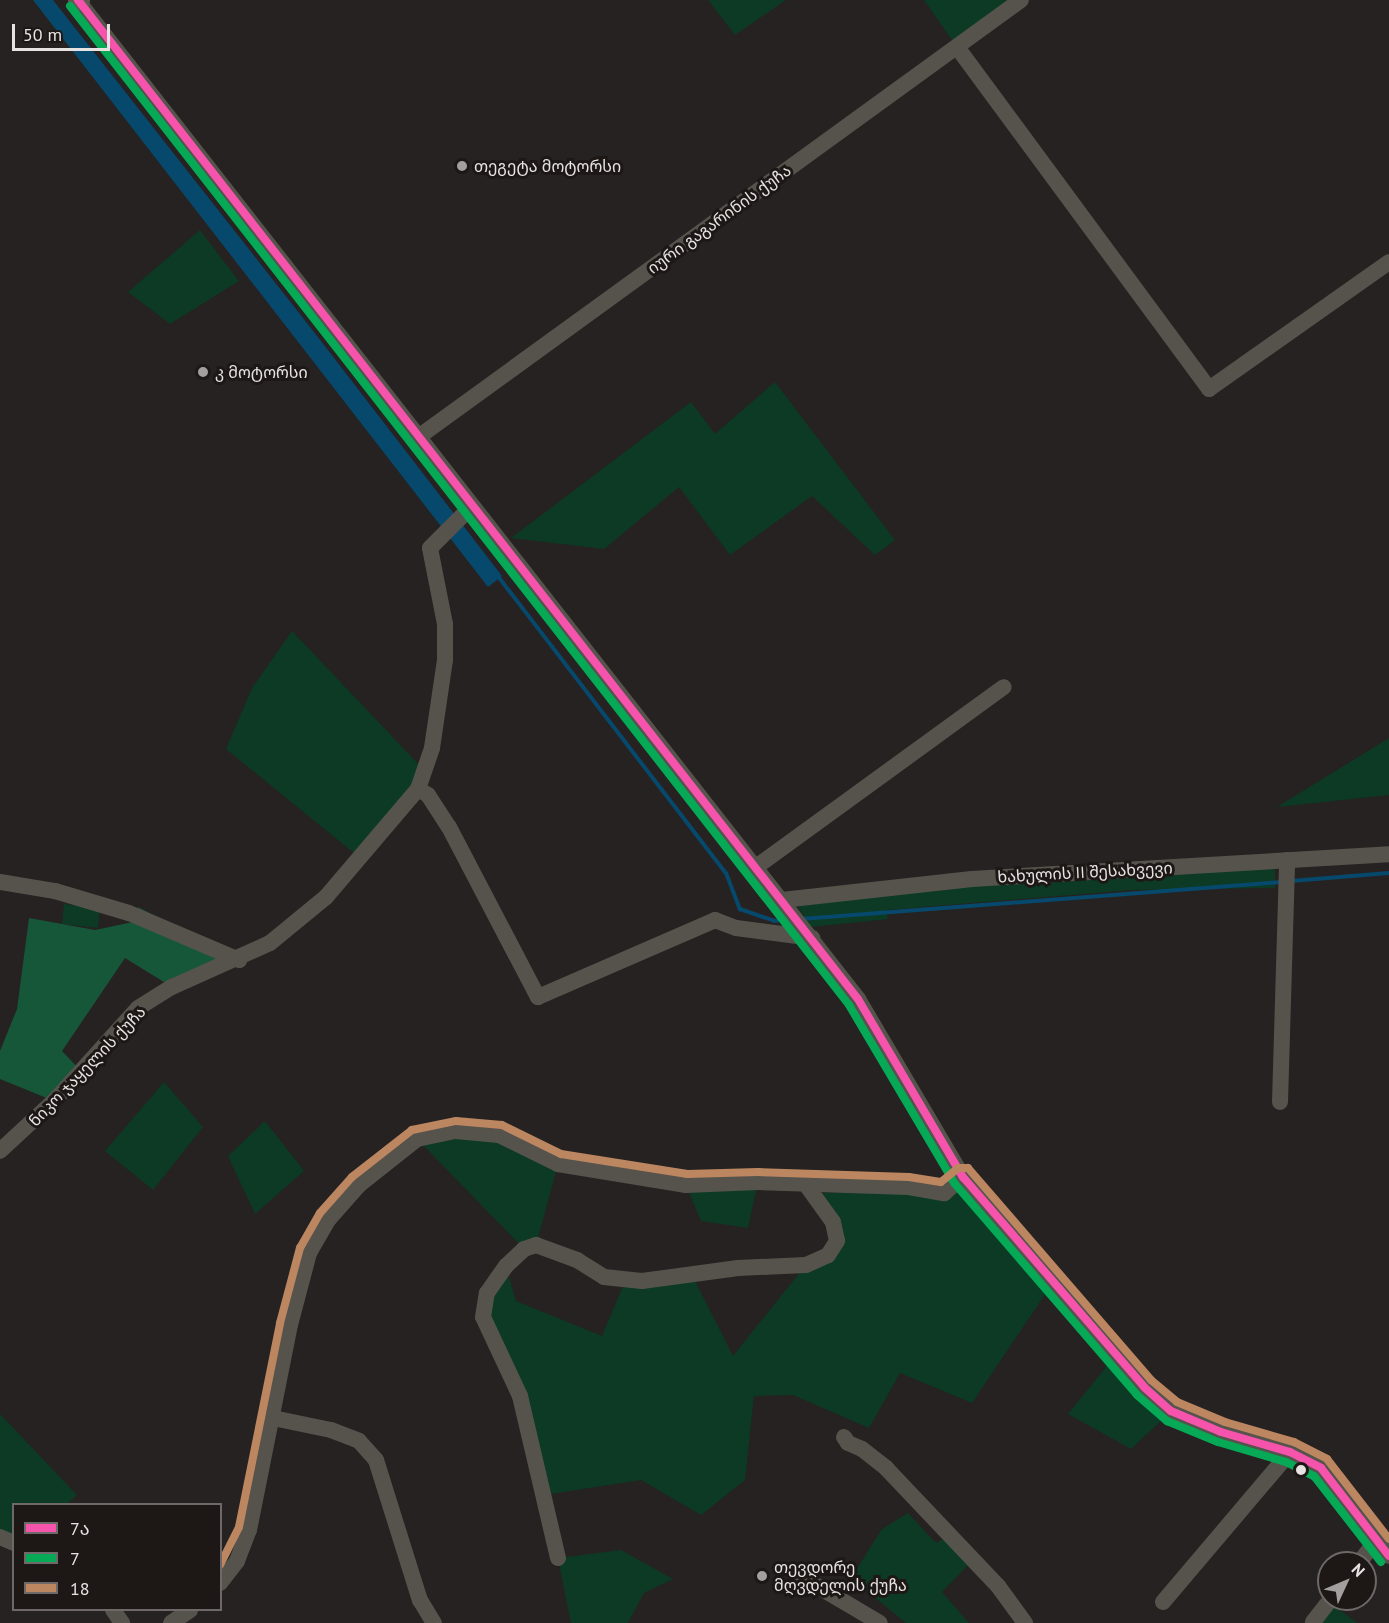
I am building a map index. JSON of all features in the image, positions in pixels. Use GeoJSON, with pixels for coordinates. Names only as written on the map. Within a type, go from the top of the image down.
{"type":"FeatureCollection","features":[{"type":"Feature","properties":{"kind":"street"},"geometry":{"type":"LineString","coordinates":[[78,0],[417,438],[858,999],[963,1177],[1144,1387],[1171,1411],[1221,1432],[1290,1452],[1321,1468],[1389,1556]]}},
{"type":"Feature","properties":{"kind":"street","name":"იური გაგარინის ქუჩა"},"geometry":{"type":"LineString","coordinates":[[417,438],[1021,0]]}},
{"type":"Feature","properties":{"kind":"street"},"geometry":{"type":"LineString","coordinates":[[957,47],[1209,389],[1389,262]]}},
{"type":"Feature","properties":{"kind":"street","name":"ნიკო ჯაყელის ქუჩა"},"geometry":{"type":"LineString","coordinates":[[0,1151],[32,1125],[138,1008],[172,987],[239,960],[270,943],[326,897],[418,789],[432,748],[445,660],[445,624],[430,548],[438,537],[471,507]]}},
{"type":"Feature","properties":{"kind":"street"},"geometry":{"type":"LineString","coordinates":[[756,867],[1004,687]]}},
{"type":"Feature","properties":{"kind":"street"},"geometry":{"type":"LineString","coordinates":[[418,789],[428,795],[449,827],[538,997],[715,920],[736,927],[808,934]]}},
{"type":"Feature","properties":{"kind":"street","name":"ხახულის II შესახვევი"},"geometry":{"type":"LineString","coordinates":[[784,903],[972,879],[1288,876],[1389,854]]}},
{"type":"Feature","properties":{"kind":"street"},"geometry":{"type":"LineString","coordinates":[[1280,1102],[1288,876]]}},
{"type":"Feature","properties":{"kind":"street"},"geometry":{"type":"LineString","coordinates":[[0,882],[55,891],[129,913],[239,960]]}},
{"type":"Feature","properties":{"kind":"street"},"geometry":{"type":"LineString","coordinates":[[222,1580],[237,1561],[249,1530],[290,1325],[309,1253],[329,1219],[359,1185],[417,1139],[456,1131],[499,1135],[558,1164],[686,1185],[758,1182],[807,1186],[909,1187],[944,1193],[963,1177]]}},
{"type":"Feature","properties":{"kind":"street"},"geometry":{"type":"LineString","coordinates":[[558,1558],[520,1396],[483,1317],[487,1293],[506,1266],[524,1249],[536,1245],[577,1260],[604,1277],[642,1281],[738,1268],[806,1265],[828,1255],[837,1241],[829,1214],[807,1186]]}},
{"type":"Feature","properties":{"kind":"street"},"geometry":{"type":"LineString","coordinates":[[273,1418],[332,1430],[358,1441],[376,1460],[420,1600],[434,1623]]}},
{"type":"Feature","properties":{"kind":"street"},"geometry":{"type":"LineString","coordinates":[[844,1437],[848,1443],[862,1449],[886,1468],[998,1586],[1024,1623]]}},
{"type":"Feature","properties":{"kind":"street"},"geometry":{"type":"LineString","coordinates":[[1162,1602],[1290,1452]]}},
{"type":"Feature","properties":{"kind":"street"},"geometry":{"type":"LineString","coordinates":[[1368,1551],[1377,1539]]}},
{"type":"Feature","properties":{"kind":"street"},"geometry":{"type":"LineString","coordinates":[[797,1574],[880,1623]]}},
{"type":"Feature","properties":{"kind":"street"},"geometry":{"type":"LineString","coordinates":[[171,1623],[189,1611]]}},
{"type":"Feature","properties":{"kind":"green space"},"geometry":{"type":"Polygon","coordinates":[[[708,0],[786,0],[735,35],[708,0]]]}},
{"type":"Feature","properties":{"kind":"green space"},"geometry":{"type":"Polygon","coordinates":[[[924,0],[1007,0],[957,47],[924,0]]]}},
{"type":"Feature","properties":{"kind":"green space"},"geometry":{"type":"Polygon","coordinates":[[[200,230],[239,281],[170,324],[128,292],[200,230]]]}},
{"type":"Feature","properties":{"kind":"green space"},"geometry":{"type":"Polygon","coordinates":[[[775,382],[895,540],[875,555],[812,496],[730,555],[679,487],[604,549],[511,538],[691,402],[715,434],[775,382]]]}},
{"type":"Feature","properties":{"kind":"green space"},"geometry":{"type":"Polygon","coordinates":[[[292,631],[424,770],[360,858],[226,749],[252,688],[292,631]]]}},
{"type":"Feature","properties":{"kind":"green space"},"geometry":{"type":"Polygon","coordinates":[[[1389,738],[1389,795],[1277,807],[1389,738]]]}},
{"type":"Feature","properties":{"kind":"green space"},"geometry":{"type":"Polygon","coordinates":[[[1275,866],[1275,888],[1131,890],[886,910],[888,919],[811,927],[797,905],[974,879],[1275,866]]]}},
{"type":"Feature","properties":{"kind":"green space"},"geometry":{"type":"Polygon","coordinates":[[[64,904],[100,908],[98,928],[62,924],[64,904]]]}},
{"type":"Feature","properties":{"kind":"green space"},"geometry":{"type":"Polygon","coordinates":[[[138,907],[239,960],[172,987],[125,958],[62,1051],[80,1070],[54,1101],[0,1079],[0,1051],[17,1009],[29,918],[95,930],[133,922],[138,907]]]}},
{"type":"Feature","properties":{"kind":"green space"},"geometry":{"type":"Polygon","coordinates":[[[164,1082],[203,1127],[153,1190],[105,1151],[164,1082]]]}},
{"type":"Feature","properties":{"kind":"green space"},"geometry":{"type":"Polygon","coordinates":[[[265,1121],[304,1171],[255,1214],[228,1156],[265,1121]]]}},
{"type":"Feature","properties":{"kind":"green space"},"geometry":{"type":"Polygon","coordinates":[[[499,1135],[558,1164],[536,1245],[524,1249],[417,1139],[499,1135]]]}},
{"type":"Feature","properties":{"kind":"green space"},"geometry":{"type":"Polygon","coordinates":[[[758,1182],[748,1228],[701,1221],[686,1185],[758,1182]]]}},
{"type":"Feature","properties":{"kind":"green space"},"geometry":{"type":"Polygon","coordinates":[[[963,1188],[1048,1290],[972,1403],[900,1373],[869,1428],[793,1395],[754,1396],[745,1480],[701,1515],[641,1480],[544,1495],[493,1340],[487,1293],[506,1266],[516,1301],[602,1336],[626,1279],[692,1275],[733,1356],[802,1270],[843,1243],[818,1193],[963,1188]]]}},
{"type":"Feature","properties":{"kind":"green space"},"geometry":{"type":"Polygon","coordinates":[[[1110,1362],[1167,1415],[1131,1449],[1068,1414],[1110,1362]]]}},
{"type":"Feature","properties":{"kind":"green space"},"geometry":{"type":"Polygon","coordinates":[[[0,1414],[77,1495],[68,1503],[12,1503],[12,1543],[0,1537],[0,1414]]]}},
{"type":"Feature","properties":{"kind":"green space"},"geometry":{"type":"Polygon","coordinates":[[[908,1513],[936,1543],[950,1535],[973,1560],[942,1592],[969,1623],[906,1623],[851,1578],[882,1529],[908,1513]]]}},
{"type":"Feature","properties":{"kind":"green space"},"geometry":{"type":"Polygon","coordinates":[[[621,1550],[673,1579],[644,1593],[628,1623],[571,1623],[558,1558],[621,1550]]]}},
{"type":"Feature","properties":{"kind":"green space"},"geometry":{"type":"Polygon","coordinates":[[[1322,1611],[1341,1611],[1357,1623],[1313,1623],[1322,1611]]]}},
{"type":"Feature","properties":{"kind":"water"},"geometry":{"type":"Polygon","coordinates":[[[33,0],[53,0],[502,576],[488,587],[33,0]]]}},
{"type":"Feature","properties":{"kind":"waterway"},"geometry":{"type":"LineString","coordinates":[[497,575],[726,873],[740,909],[774,921],[790,919]]}},
{"type":"Feature","properties":{"kind":"waterway"},"geometry":{"type":"LineString","coordinates":[[1291,881],[1389,873]]}},
{"type":"Feature","properties":{"kind":"waterway"},"geometry":{"type":"LineString","coordinates":[[801,919],[1281,882]]}},
{"type":"Feature","properties":{"kind":"transit line","name":"7ა"},"geometry":{"type":"LineString","coordinates":[[78,0],[858,999],[963,1177],[1144,1387],[1171,1411],[1221,1432],[1290,1452],[1321,1468],[1389,1556]]}},
{"type":"Feature","properties":{"kind":"transit line","name":"7"},"geometry":{"type":"LineString","coordinates":[[70,6],[849,1005],[955,1184],[1137,1395],[1167,1421],[1218,1442],[1286,1462],[1314,1476],[1381,1562]]}},
{"type":"Feature","properties":{"kind":"transit line","name":"18"},"geometry":{"type":"LineString","coordinates":[[222,1561],[239,1527],[280,1323],[300,1248],[320,1213],[352,1177],[412,1130],[456,1121],[502,1125],[561,1154],[687,1174],[758,1172],[909,1177],[941,1182],[958,1168],[968,1168],[1151,1380],[1177,1402],[1225,1422],[1294,1442],[1327,1459],[1389,1539]]}},
{"type":"Feature","properties":{"kind":"place","name":"თეგეტა მოტორსი"},"geometry":{"type":"Point","coordinates":[462,166]}},
{"type":"Feature","properties":{"kind":"place","name":"კ მოტორსი"},"geometry":{"type":"Point","coordinates":[203,372]}},
{"type":"Feature","properties":{"kind":"place","name":"თევდორე მღვდელის ქუჩა"},"geometry":{"type":"Point","coordinates":[762,1576]}}]}
